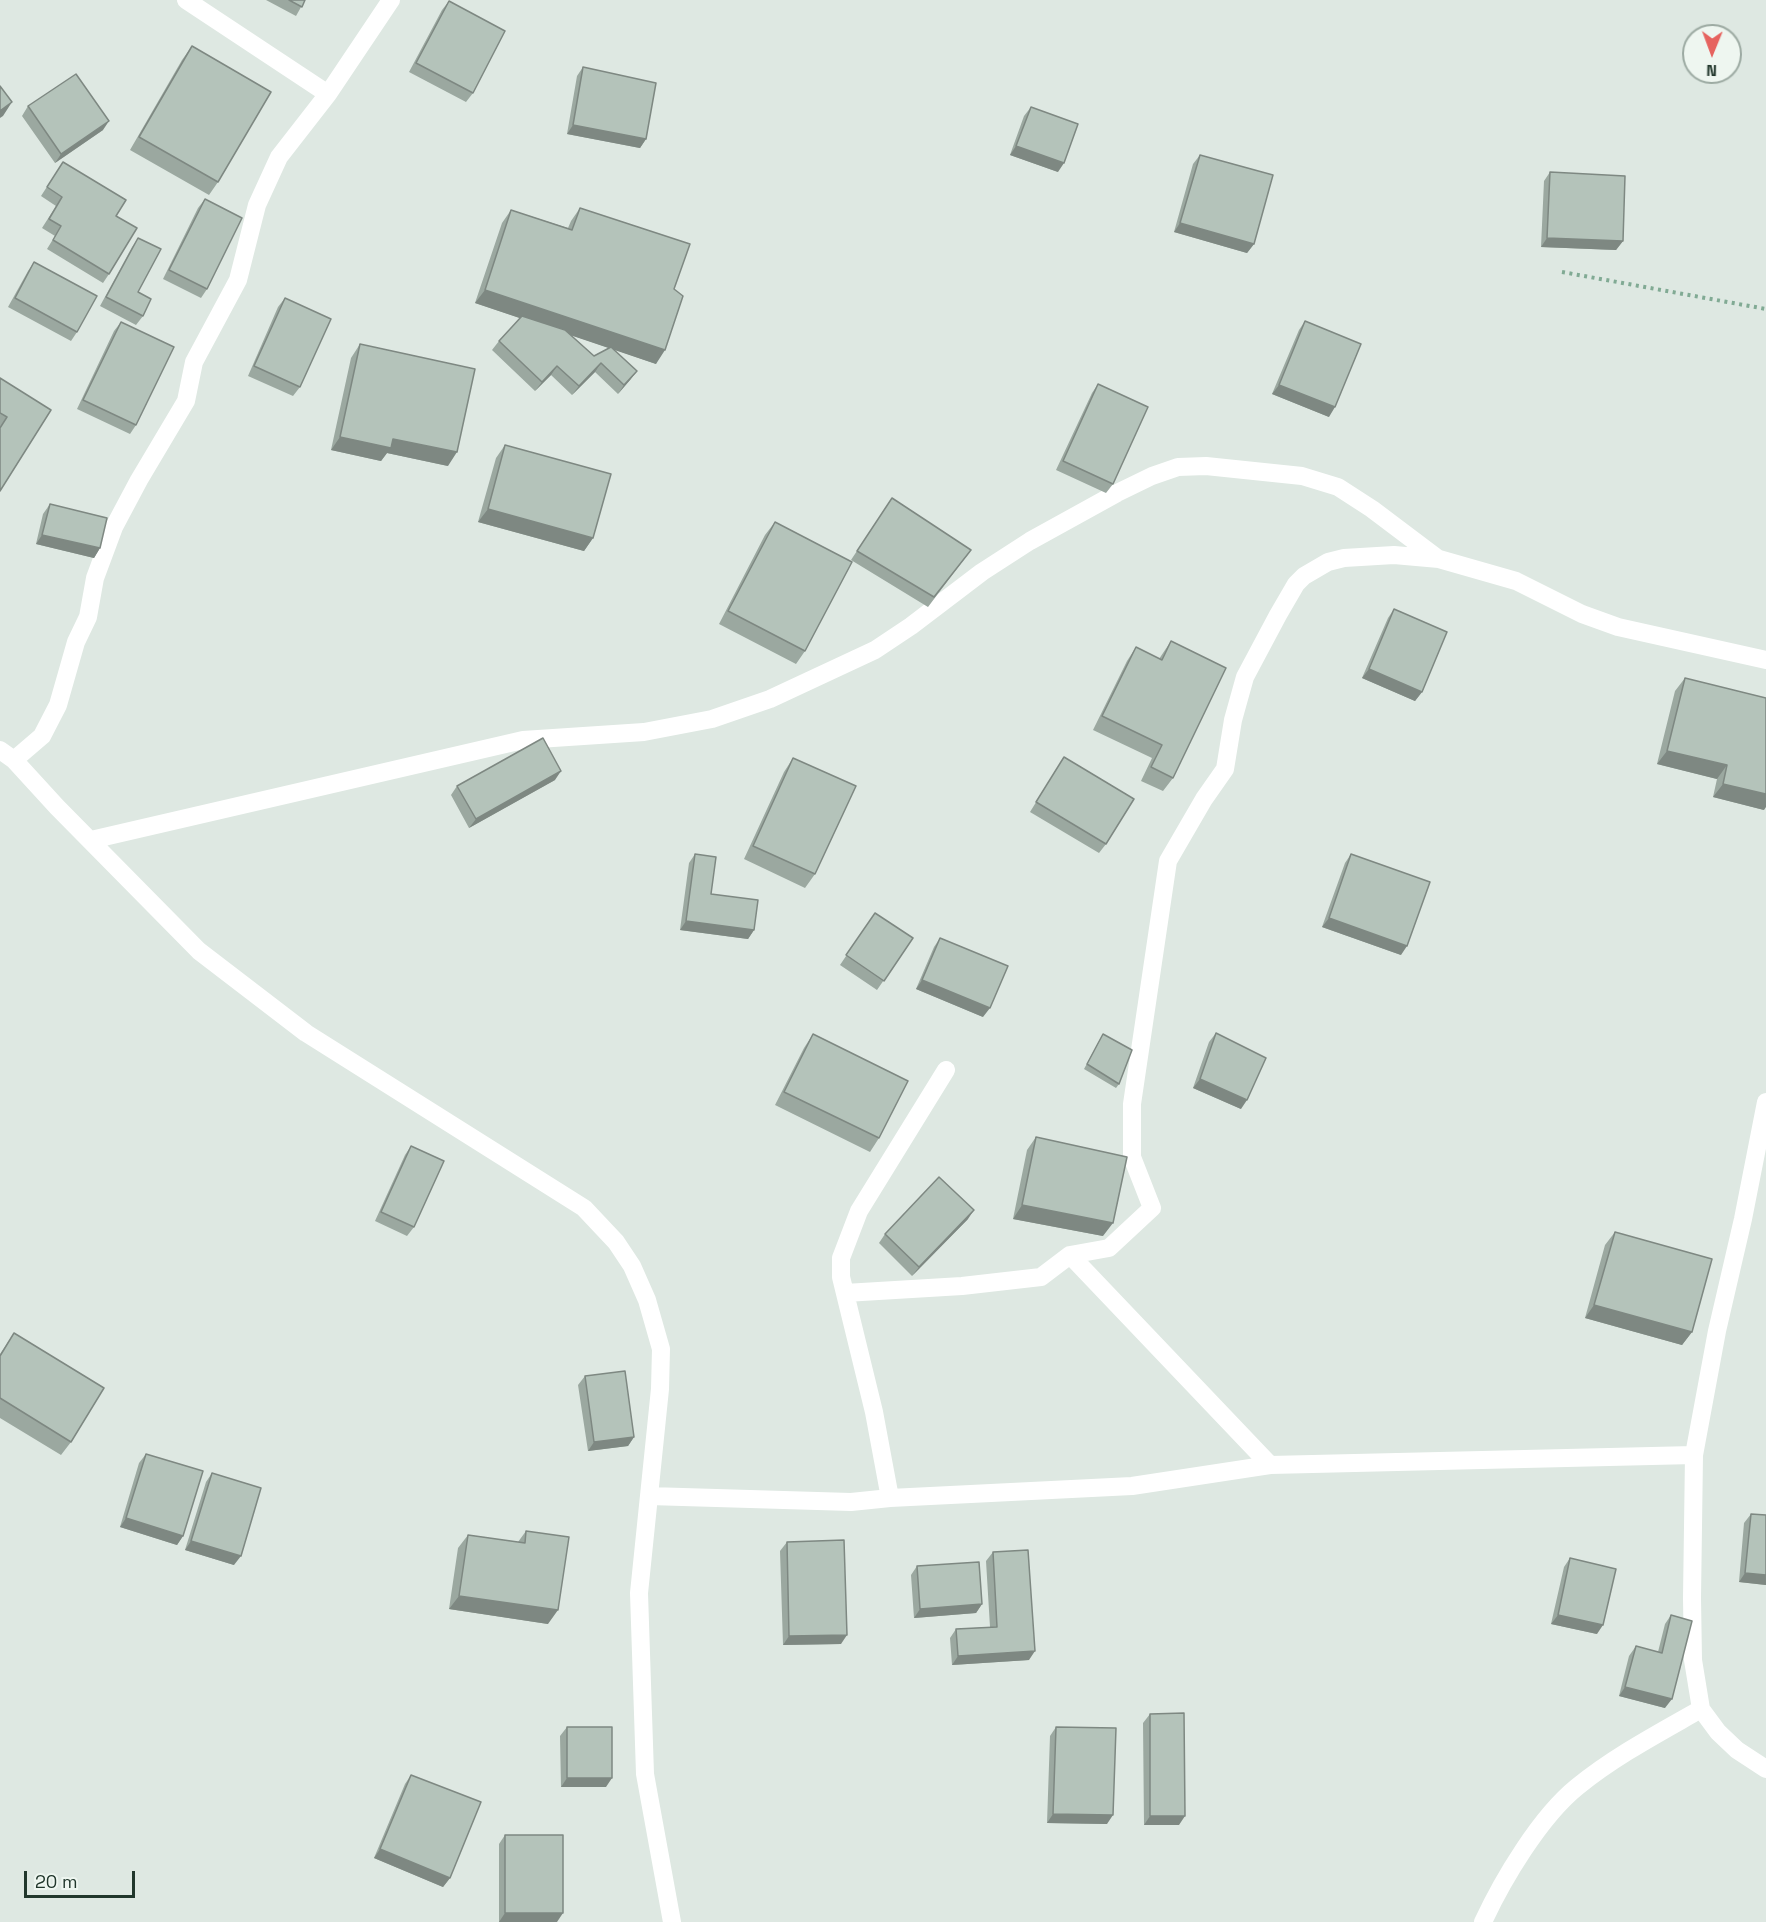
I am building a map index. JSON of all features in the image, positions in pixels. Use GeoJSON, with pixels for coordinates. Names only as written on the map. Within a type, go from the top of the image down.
{"type":"FeatureCollection","features":[{"type":"Feature","properties":{"kind":"street"},"geometry":{"type":"LineString","coordinates":[[186,0],[328,94]]}},
{"type":"Feature","properties":{"kind":"street"},"geometry":{"type":"LineString","coordinates":[[391,0],[328,94],[279,157],[257,205],[238,280],[194,362],[186,401],[114,527],[95,578],[88,616],[76,642],[58,705],[42,736],[7,755],[199,951],[297,1027],[584,1208],[616,1242],[632,1266],[647,1300],[661,1349],[660,1389],[639,1593],[645,1774],[672,1922]]}},
{"type":"Feature","properties":{"kind":"street"},"geometry":{"type":"LineString","coordinates":[[91,840],[523,741],[644,732],[712,718],[771,699],[875,650],[911,626],[982,572],[1030,541],[1117,493],[1152,476],[1178,468],[1206,466],[1302,476],[1338,487],[1372,509],[1439,560]]}},
{"type":"Feature","properties":{"kind":"street"},"geometry":{"type":"LineString","coordinates":[[845,1293],[962,1286],[1041,1277],[1070,1255],[1109,1248],[1152,1208],[1132,1157],[1132,1104],[1168,861],[1204,799],[1225,769],[1233,720],[1245,677],[1296,584],[1304,576],[1328,562],[1368,555],[1394,555],[1439,560],[1516,580],[1582,614],[1618,627],[1766,660]]}},
{"type":"Feature","properties":{"kind":"street"},"geometry":{"type":"LineString","coordinates":[[890,1498],[874,1412],[841,1277],[841,1258],[859,1211],[946,1070]]}},
{"type":"Feature","properties":{"kind":"street"},"geometry":{"type":"LineString","coordinates":[[1766,1102],[1743,1219],[1717,1331],[1694,1455],[1692,1514],[1693,1660],[1701,1709],[1718,1732],[1737,1750],[1766,1769]]}},
{"type":"Feature","properties":{"kind":"street"},"geometry":{"type":"LineString","coordinates":[[1070,1255],[1270,1465]]}},
{"type":"Feature","properties":{"kind":"street"},"geometry":{"type":"LineString","coordinates":[[649,1496],[851,1502],[1132,1486],[1270,1465],[1694,1455]]}},
{"type":"Feature","properties":{"kind":"street"},"geometry":{"type":"LineString","coordinates":[[1483,1922],[1517,1860],[1544,1822],[1575,1788],[1629,1750],[1701,1709]]}},
{"type":"Feature","properties":{"kind":"path"},"geometry":{"type":"LineString","coordinates":[[1562,272],[1766,309]]}},
{"type":"Feature","properties":{"kind":"building"},"geometry":{"type":"Polygon","coordinates":[[[289,0],[305,0],[302,7],[289,0]]]}},
{"type":"Feature","properties":{"kind":"building"},"geometry":{"type":"Polygon","coordinates":[[[449,1],[505,31],[473,93],[416,63],[449,1]]]}},
{"type":"Feature","properties":{"kind":"building"},"geometry":{"type":"Polygon","coordinates":[[[192,46],[271,92],[218,182],[139,137],[192,46]]]}},
{"type":"Feature","properties":{"kind":"building"},"geometry":{"type":"Polygon","coordinates":[[[583,67],[656,83],[646,139],[573,125],[583,67]]]}},
{"type":"Feature","properties":{"kind":"building"},"geometry":{"type":"Polygon","coordinates":[[[76,74],[109,121],[61,154],[28,106],[76,74]]]}},
{"type":"Feature","properties":{"kind":"building"},"geometry":{"type":"Polygon","coordinates":[[[0,86],[12,102],[0,111],[0,86]]]}},
{"type":"Feature","properties":{"kind":"building"},"geometry":{"type":"Polygon","coordinates":[[[1031,107],[1078,124],[1064,163],[1016,146],[1031,107]]]}},
{"type":"Feature","properties":{"kind":"building"},"geometry":{"type":"Polygon","coordinates":[[[1200,155],[1273,175],[1254,244],[1180,223],[1200,155]]]}},
{"type":"Feature","properties":{"kind":"building"},"geometry":{"type":"Polygon","coordinates":[[[63,162],[126,200],[116,216],[137,228],[109,274],[53,240],[61,226],[49,219],[62,197],[47,187],[63,162]]]}},
{"type":"Feature","properties":{"kind":"building"},"geometry":{"type":"Polygon","coordinates":[[[1550,172],[1625,176],[1623,241],[1547,238],[1550,172]]]}},
{"type":"Feature","properties":{"kind":"building"},"geometry":{"type":"Polygon","coordinates":[[[205,199],[242,218],[207,289],[169,270],[205,199]]]}},
{"type":"Feature","properties":{"kind":"building"},"geometry":{"type":"Polygon","coordinates":[[[580,208],[690,244],[674,289],[683,296],[665,350],[485,290],[511,210],[572,230],[580,208]]]}},
{"type":"Feature","properties":{"kind":"building"},"geometry":{"type":"Polygon","coordinates":[[[138,238],[161,249],[138,292],[151,299],[143,316],[106,297],[138,238]]]}},
{"type":"Feature","properties":{"kind":"building"},"geometry":{"type":"Polygon","coordinates":[[[34,262],[97,296],[77,332],[15,298],[34,262]]]}},
{"type":"Feature","properties":{"kind":"building"},"geometry":{"type":"Polygon","coordinates":[[[285,298],[331,319],[300,387],[254,366],[285,298]]]}},
{"type":"Feature","properties":{"kind":"building"},"geometry":{"type":"Polygon","coordinates":[[[522,316],[565,330],[594,356],[611,347],[637,371],[624,385],[601,363],[579,386],[557,366],[542,382],[499,341],[522,316]]]}},
{"type":"Feature","properties":{"kind":"building"},"geometry":{"type":"Polygon","coordinates":[[[1305,321],[1361,344],[1335,407],[1279,385],[1305,321]]]}},
{"type":"Feature","properties":{"kind":"building"},"geometry":{"type":"Polygon","coordinates":[[[121,322],[174,347],[136,425],[83,400],[121,322]]]}},
{"type":"Feature","properties":{"kind":"building"},"geometry":{"type":"Polygon","coordinates":[[[360,344],[475,369],[457,452],[393,439],[391,448],[340,437],[360,344]]]}},
{"type":"Feature","properties":{"kind":"building"},"geometry":{"type":"Polygon","coordinates":[[[0,378],[51,410],[0,491],[0,428],[7,417],[0,413],[0,378]]]}},
{"type":"Feature","properties":{"kind":"building"},"geometry":{"type":"Polygon","coordinates":[[[1098,384],[1148,407],[1113,484],[1063,461],[1098,384]]]}},
{"type":"Feature","properties":{"kind":"building"},"geometry":{"type":"Polygon","coordinates":[[[505,445],[611,474],[593,538],[488,509],[505,445]]]}},
{"type":"Feature","properties":{"kind":"building"},"geometry":{"type":"Polygon","coordinates":[[[892,498],[971,550],[934,597],[857,551],[892,498]]]}},
{"type":"Feature","properties":{"kind":"building"},"geometry":{"type":"Polygon","coordinates":[[[50,504],[107,518],[100,548],[42,535],[50,504]]]}},
{"type":"Feature","properties":{"kind":"building"},"geometry":{"type":"Polygon","coordinates":[[[775,522],[852,562],[805,651],[728,611],[775,522]]]}},
{"type":"Feature","properties":{"kind":"building"},"geometry":{"type":"Polygon","coordinates":[[[1394,609],[1447,632],[1422,692],[1369,669],[1394,609]]]}},
{"type":"Feature","properties":{"kind":"building"},"geometry":{"type":"Polygon","coordinates":[[[1171,641],[1226,668],[1173,778],[1151,767],[1162,745],[1102,716],[1136,647],[1162,660],[1171,641]]]}},
{"type":"Feature","properties":{"kind":"building"},"geometry":{"type":"Polygon","coordinates":[[[1685,678],[1766,698],[1766,794],[1723,784],[1727,765],[1667,751],[1685,678]]]}},
{"type":"Feature","properties":{"kind":"building"},"geometry":{"type":"Polygon","coordinates":[[[543,738],[561,771],[476,819],[457,786],[543,738]]]}},
{"type":"Feature","properties":{"kind":"building"},"geometry":{"type":"Polygon","coordinates":[[[1064,757],[1134,799],[1106,844],[1036,802],[1064,757]]]}},
{"type":"Feature","properties":{"kind":"building"},"geometry":{"type":"Polygon","coordinates":[[[793,758],[856,786],[815,874],[753,846],[793,758]]]}},
{"type":"Feature","properties":{"kind":"building"},"geometry":{"type":"Polygon","coordinates":[[[695,854],[716,857],[711,894],[758,900],[754,930],[686,921],[695,854]]]}},
{"type":"Feature","properties":{"kind":"building"},"geometry":{"type":"Polygon","coordinates":[[[1351,854],[1430,882],[1407,946],[1329,918],[1351,854]]]}},
{"type":"Feature","properties":{"kind":"building"},"geometry":{"type":"Polygon","coordinates":[[[875,913],[913,938],[884,981],[846,955],[875,913]]]}},
{"type":"Feature","properties":{"kind":"building"},"geometry":{"type":"Polygon","coordinates":[[[940,938],[1008,966],[990,1008],[922,980],[940,938]]]}},
{"type":"Feature","properties":{"kind":"building"},"geometry":{"type":"Polygon","coordinates":[[[1216,1033],[1266,1058],[1247,1100],[1200,1079],[1216,1033]]]}},
{"type":"Feature","properties":{"kind":"building"},"geometry":{"type":"Polygon","coordinates":[[[813,1034],[908,1081],[879,1138],[784,1092],[813,1034]]]}},
{"type":"Feature","properties":{"kind":"building"},"geometry":{"type":"Polygon","coordinates":[[[1103,1034],[1132,1050],[1119,1084],[1087,1064],[1103,1034]]]}},
{"type":"Feature","properties":{"kind":"building"},"geometry":{"type":"Polygon","coordinates":[[[1036,1137],[1127,1157],[1113,1223],[1022,1205],[1036,1137]]]}},
{"type":"Feature","properties":{"kind":"building"},"geometry":{"type":"Polygon","coordinates":[[[411,1146],[444,1161],[414,1227],[381,1212],[411,1146]]]}},
{"type":"Feature","properties":{"kind":"building"},"geometry":{"type":"Polygon","coordinates":[[[939,1177],[974,1210],[919,1267],[885,1234],[939,1177]]]}},
{"type":"Feature","properties":{"kind":"building"},"geometry":{"type":"Polygon","coordinates":[[[1615,1232],[1712,1259],[1692,1332],[1594,1305],[1615,1232]]]}},
{"type":"Feature","properties":{"kind":"building"},"geometry":{"type":"Polygon","coordinates":[[[14,1333],[104,1388],[71,1442],[0,1398],[0,1356],[14,1333]]]}},
{"type":"Feature","properties":{"kind":"building"},"geometry":{"type":"Polygon","coordinates":[[[625,1371],[634,1437],[594,1442],[585,1376],[625,1371]]]}},
{"type":"Feature","properties":{"kind":"building"},"geometry":{"type":"Polygon","coordinates":[[[146,1454],[203,1471],[183,1536],[126,1518],[146,1454]]]}},
{"type":"Feature","properties":{"kind":"building"},"geometry":{"type":"Polygon","coordinates":[[[212,1473],[261,1488],[241,1556],[191,1541],[212,1473]]]}},
{"type":"Feature","properties":{"kind":"building"},"geometry":{"type":"Polygon","coordinates":[[[1751,1514],[1766,1515],[1766,1575],[1745,1573],[1751,1514]]]}},
{"type":"Feature","properties":{"kind":"building"},"geometry":{"type":"Polygon","coordinates":[[[526,1531],[569,1537],[558,1610],[459,1596],[468,1535],[525,1543],[526,1531]]]}},
{"type":"Feature","properties":{"kind":"building"},"geometry":{"type":"Polygon","coordinates":[[[844,1540],[847,1635],[789,1636],[787,1542],[844,1540]]]}},
{"type":"Feature","properties":{"kind":"building"},"geometry":{"type":"Polygon","coordinates":[[[1028,1550],[1035,1651],[958,1656],[956,1629],[997,1627],[993,1552],[1028,1550]]]}},
{"type":"Feature","properties":{"kind":"building"},"geometry":{"type":"Polygon","coordinates":[[[1570,1558],[1616,1569],[1603,1625],[1558,1615],[1570,1558]]]}},
{"type":"Feature","properties":{"kind":"building"},"geometry":{"type":"Polygon","coordinates":[[[979,1562],[982,1604],[920,1609],[917,1566],[979,1562]]]}},
{"type":"Feature","properties":{"kind":"building"},"geometry":{"type":"Polygon","coordinates":[[[1671,1615],[1692,1621],[1672,1699],[1625,1687],[1636,1646],[1662,1653],[1671,1615]]]}},
{"type":"Feature","properties":{"kind":"building"},"geometry":{"type":"Polygon","coordinates":[[[1184,1713],[1185,1816],[1150,1816],[1150,1714],[1184,1713]]]}},
{"type":"Feature","properties":{"kind":"building"},"geometry":{"type":"Polygon","coordinates":[[[567,1727],[612,1727],[612,1778],[567,1778],[567,1727]]]}},
{"type":"Feature","properties":{"kind":"building"},"geometry":{"type":"Polygon","coordinates":[[[1056,1727],[1116,1728],[1113,1815],[1053,1814],[1056,1727]]]}},
{"type":"Feature","properties":{"kind":"building"},"geometry":{"type":"Polygon","coordinates":[[[411,1775],[481,1802],[450,1878],[380,1849],[411,1775]]]}},
{"type":"Feature","properties":{"kind":"building"},"geometry":{"type":"Polygon","coordinates":[[[505,1835],[563,1835],[563,1913],[505,1913],[505,1835]]]}}]}
